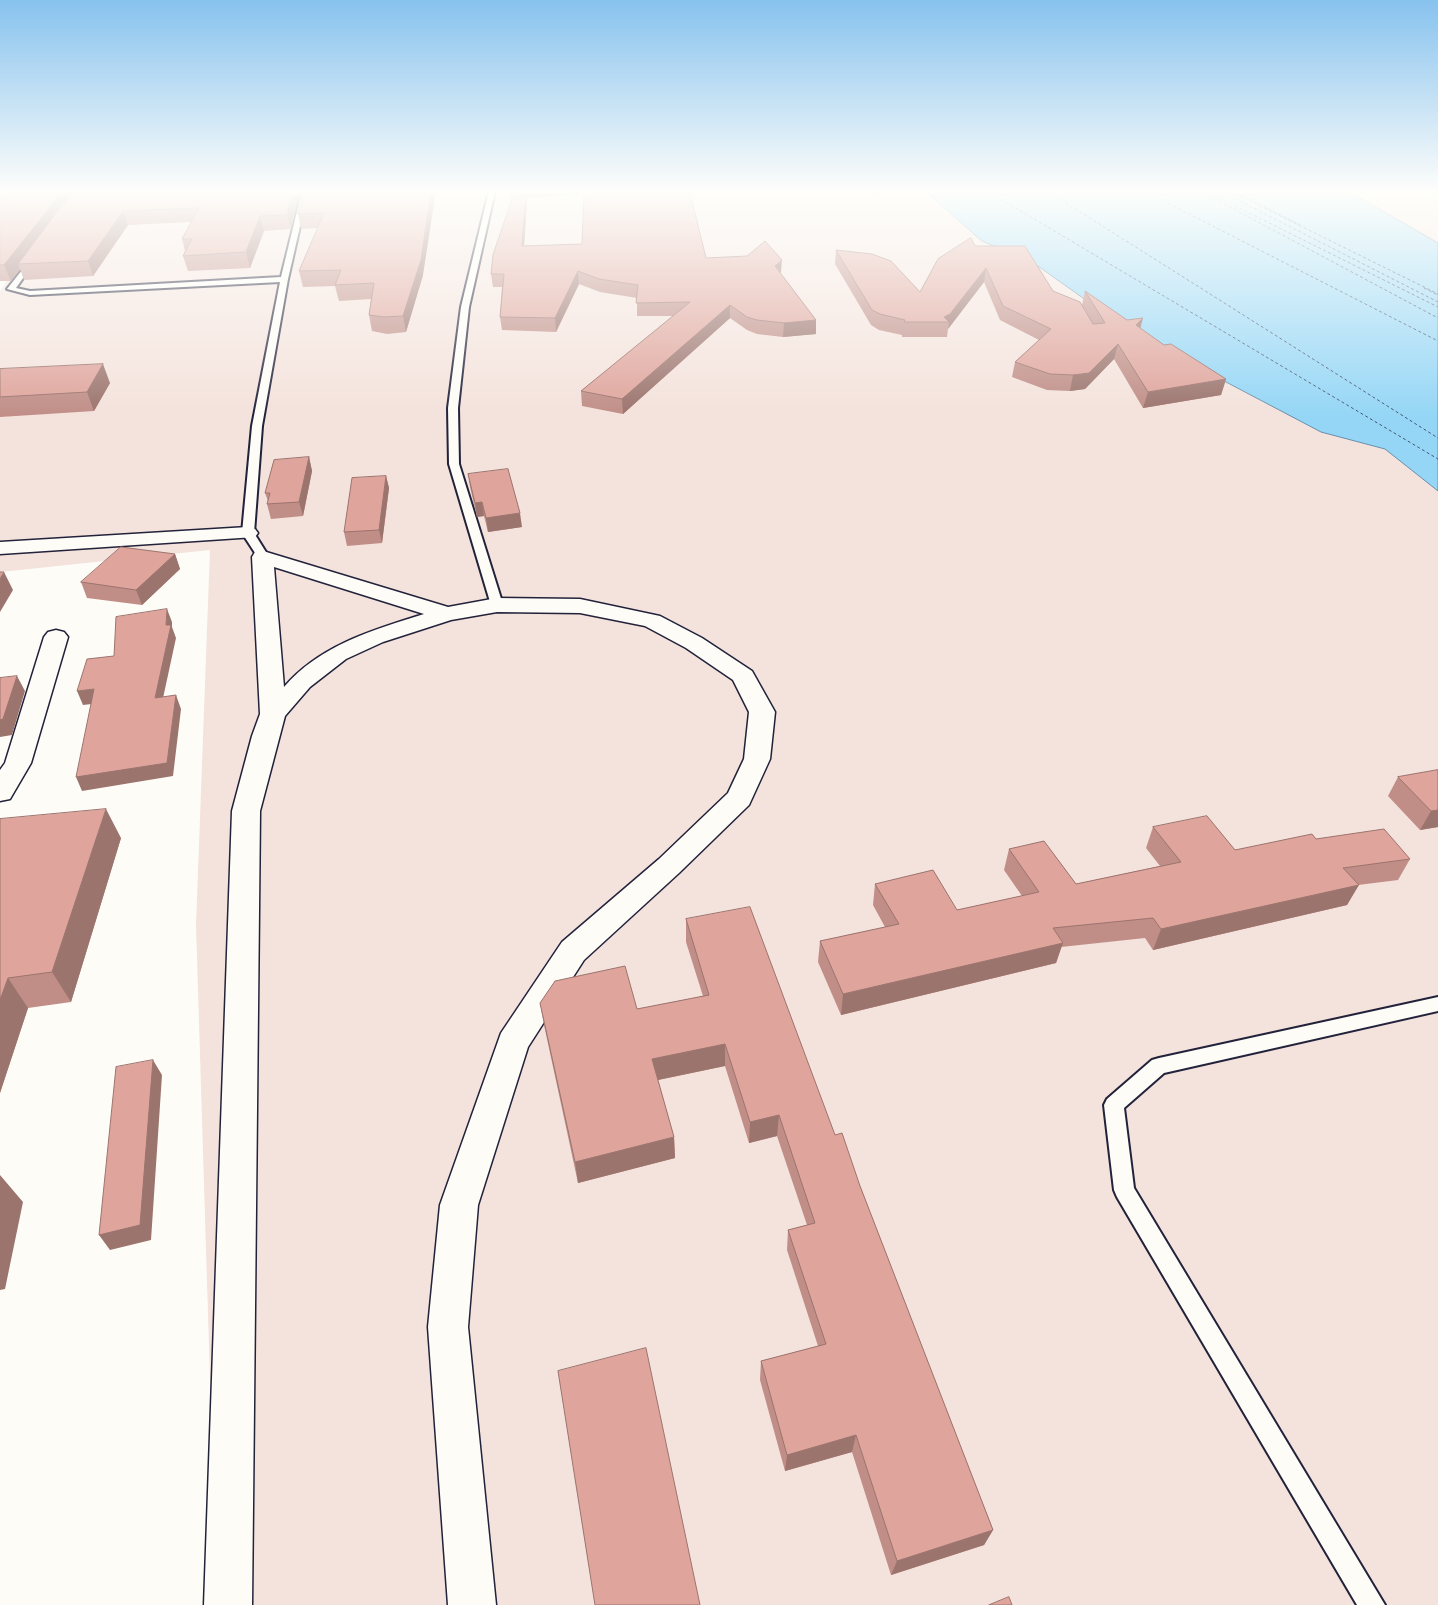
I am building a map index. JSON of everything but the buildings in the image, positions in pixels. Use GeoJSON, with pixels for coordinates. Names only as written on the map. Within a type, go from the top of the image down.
{"type":"FeatureCollection","features":[{"type":"Feature","properties":{"kind":"street"},"geometry":{"type":"LineString","coordinates":[[0,548],[248,532]]}},
{"type":"Feature","properties":{"kind":"street"},"geometry":{"type":"LineString","coordinates":[[273,714],[263,557],[447,614]]}},
{"type":"Feature","properties":{"kind":"street"},"geometry":{"type":"LineString","coordinates":[[228,1605],[246,811],[265,736],[273,714],[301,682],[338,654],[407,625],[447,614],[497,605],[580,606],[652,621],[694,643],[742,676],[762,712],[757,758],[739,798],[669,866],[573,951],[513,1043],[459,1205],[448,1326],[472,1605]]}},
{"type":"Feature","properties":{"kind":"street"},"geometry":{"type":"LineString","coordinates":[[0,792],[18,763],[56,637]]}},
{"type":"Feature","properties":{"kind":"lane"},"geometry":{"type":"LineString","coordinates":[[28,266],[11,289],[30,293],[284,279]]}},
{"type":"Feature","properties":{"kind":"lane"},"geometry":{"type":"LineString","coordinates":[[263,557],[248,532],[257,426],[287,266]]}},
{"type":"Feature","properties":{"kind":"lane"},"geometry":{"type":"LineString","coordinates":[[475,266],[465,307],[453,408],[454,464],[497,605]]}},
{"type":"Feature","properties":{"kind":"lane"},"geometry":{"type":"LineString","coordinates":[[1372,1605],[1124,1190],[1114,1105],[1159,1066],[1438,1004]]}},
{"type":"Feature","properties":{"kind":"shaded area"},"geometry":{"type":"Polygon","coordinates":[[[17,266],[1038,266],[1131,332],[1321,432],[1385,449],[1438,491],[1438,1605],[217,1605],[196,925],[210,550],[0,572],[0,291],[17,266]]]}},
{"type":"Feature","properties":{"kind":"water"},"geometry":{"type":"Polygon","coordinates":[[[1038,266],[1438,266],[1438,491],[1385,449],[1321,432],[1131,332],[1038,266]]]}},
{"type":"Feature","properties":{"kind":"ferry route"},"geometry":{"type":"LineString","coordinates":[[1113,266],[1438,459]]}},
{"type":"Feature","properties":{"kind":"ferry route"},"geometry":{"type":"LineString","coordinates":[[1166,266],[1438,438]]}},
{"type":"Feature","properties":{"kind":"ferry route"},"geometry":{"type":"LineString","coordinates":[[1291,266],[1438,341]]}},
{"type":"Feature","properties":{"kind":"ferry route"},"geometry":{"type":"LineString","coordinates":[[1340,266],[1438,318]]}},
{"type":"Feature","properties":{"kind":"ferry route"},"geometry":{"type":"LineString","coordinates":[[1355,266],[1438,307]]}},
{"type":"Feature","properties":{"kind":"ferry route"},"geometry":{"type":"LineString","coordinates":[[1367,266],[1438,302]]}},
{"type":"Feature","properties":{"kind":"ferry route"},"geometry":{"type":"LineString","coordinates":[[1381,266],[1438,294]]}},
{"type":"Feature","properties":{"kind":"ferry route"},"geometry":{"type":"LineString","coordinates":[[1424,288],[1438,295]]}}]}
